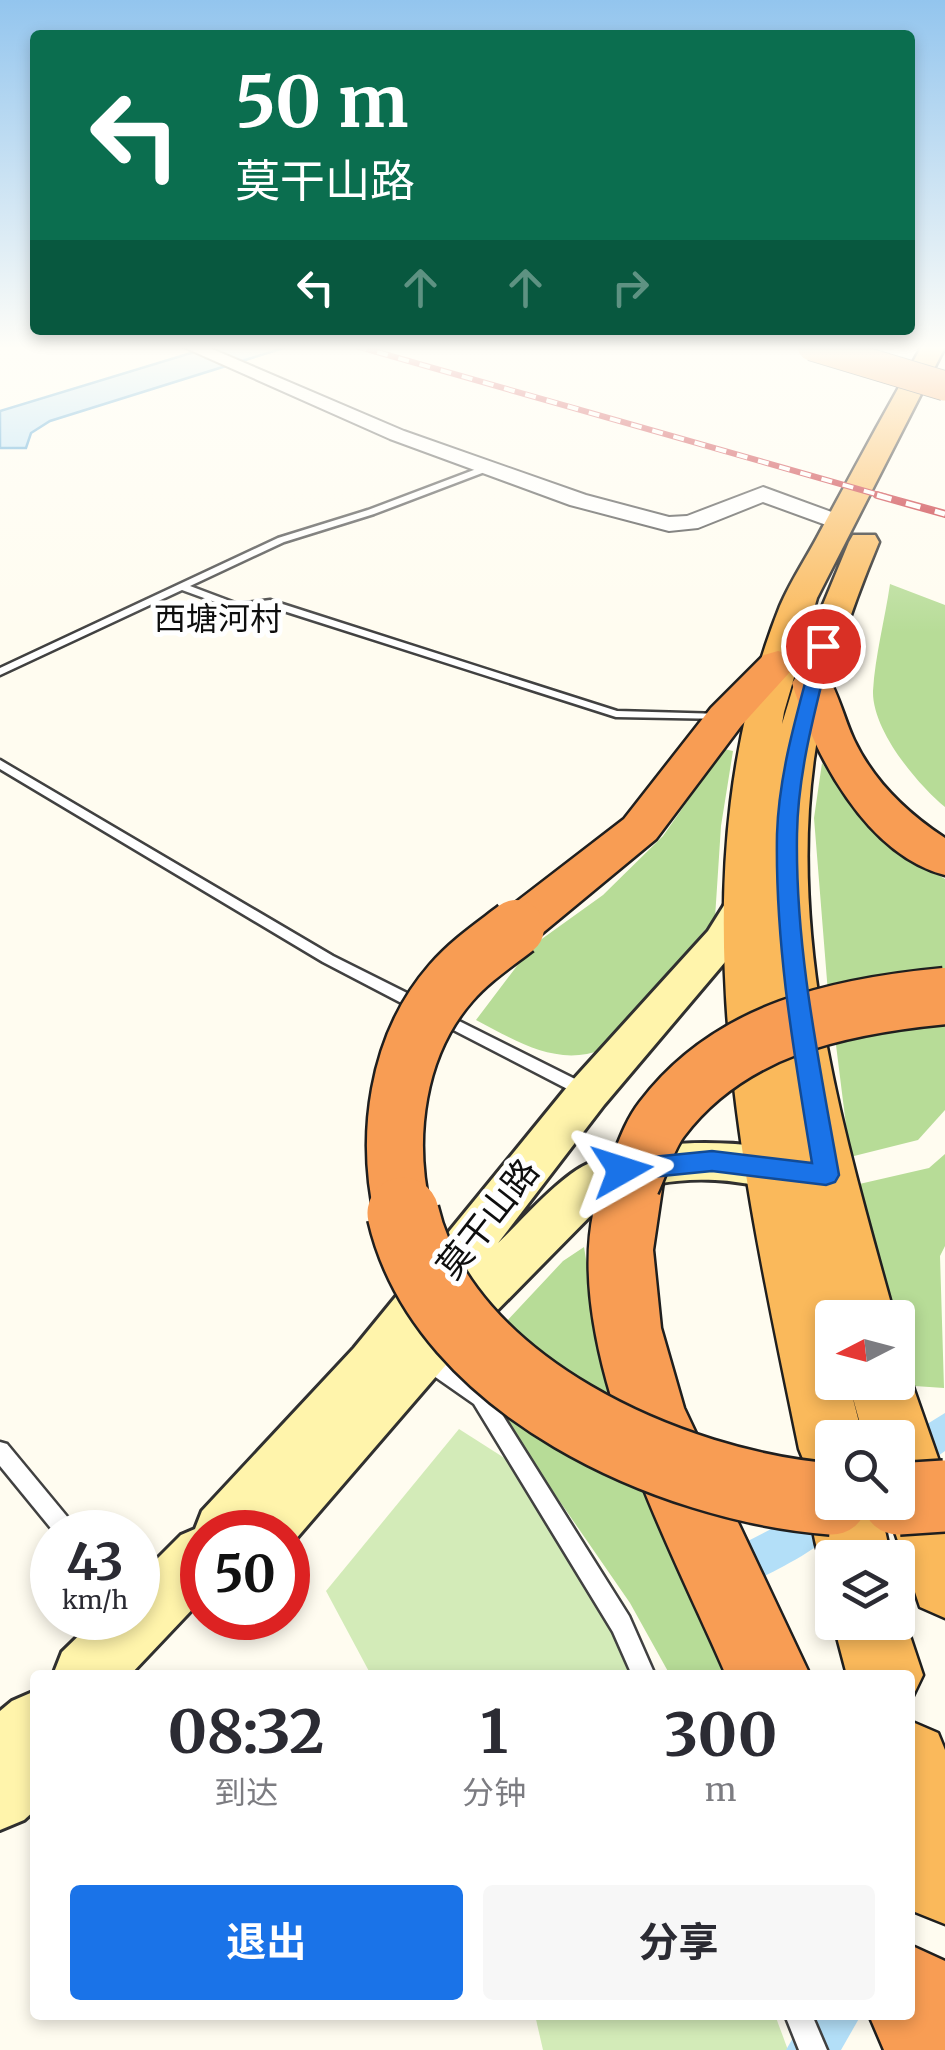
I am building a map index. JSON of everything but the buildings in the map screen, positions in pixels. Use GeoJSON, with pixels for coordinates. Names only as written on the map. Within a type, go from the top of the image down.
{"type":"FeatureCollection","features":[{"type":"Feature","properties":{"kind":"highway","name":"莫干山路"},"geometry":{"type":"LineString","coordinates":[[828,1420],[798,1170],[788,895],[789,814],[798,743],[797,604],[883,442]]}},
{"type":"Feature","properties":{"kind":"highway","name":"莫干山路"},"geometry":{"type":"LineString","coordinates":[[856,1300],[798,1170],[747,1002],[746,900],[753,782],[795,673],[835,609],[911,442]]}},
{"type":"Feature","properties":{"kind":"highway"},"geometry":{"type":"LineString","coordinates":[[815,1498],[716,1481],[606,1438],[518,1381],[446,1301],[417,1254],[399,1201],[393,1147],[404,1074],[423,1023],[444,990],[474,960],[640,829],[726,718],[795,673],[859,788],[905,834],[945,860]]}},
{"type":"Feature","properties":{"kind":"highway"},"geometry":{"type":"LineString","coordinates":[[766,1670],[649,1410],[627,1328],[621,1250],[632,1182],[660,1120],[693,1084],[728,1056],[785,1025],[847,1006],[945,996]]}},
{"type":"Feature","properties":{"kind":"highway"},"geometry":{"type":"LineString","coordinates":[[890,1414],[931,1534]]}},
{"type":"Feature","properties":{"kind":"highway"},"geometry":{"type":"LineString","coordinates":[[915,1778],[945,1882]]}},
{"type":"Feature","properties":{"kind":"main road","name":"莫干山路"},"geometry":{"type":"LineString","coordinates":[[244,1510],[373,1365],[588,1093],[722,940],[746,900]]}},
{"type":"Feature","properties":{"kind":"main road","name":"莫干山路"},"geometry":{"type":"LineString","coordinates":[[282,1510],[421,1356],[589,1186],[622,1170],[712,1161],[798,1170]]}},
{"type":"Feature","properties":{"kind":"main road"},"geometry":{"type":"LineString","coordinates":[[160,1607],[180,1583]]}},
{"type":"Feature","properties":{"kind":"main road"},"geometry":{"type":"LineString","coordinates":[[92,1670],[131,1640]]}},
{"type":"Feature","properties":{"kind":"main road"},"geometry":{"type":"LineString","coordinates":[[0,1755],[30,1728]]}},
{"type":"Feature","properties":{"kind":"main road"},"geometry":{"type":"LineString","coordinates":[[0,1796],[30,1769]]}},
{"type":"Feature","properties":{"kind":"street"},"geometry":{"type":"LineString","coordinates":[[412,442],[578,500],[669,524],[690,523],[763,494],[840,523]]}},
{"type":"Feature","properties":{"kind":"lane"},"geometry":{"type":"LineString","coordinates":[[0,672],[281,540],[371,512],[486,468]]}},
{"type":"Feature","properties":{"kind":"lane"},"geometry":{"type":"LineString","coordinates":[[183,587],[237,607],[266,602],[616,714],[726,718]]}},
{"type":"Feature","properties":{"kind":"lane"},"geometry":{"type":"LineString","coordinates":[[0,764],[328,958],[588,1093]]}},
{"type":"Feature","properties":{"kind":"lane"},"geometry":{"type":"LineString","coordinates":[[421,1356],[481,1398],[621,1624],[642,1670]]}},
{"type":"Feature","properties":{"kind":"lane"},"geometry":{"type":"LineString","coordinates":[[0,1450],[49,1510]]}},
{"type":"Feature","properties":{"kind":"lane"},"geometry":{"type":"LineString","coordinates":[[800,2020],[812,2050]]}},
{"type":"Feature","properties":{"kind":"green space"},"geometry":{"type":"Polygon","coordinates":[[[890,584],[945,605],[945,807],[898,755],[875,706],[874,678],[890,584]]]}},
{"type":"Feature","properties":{"kind":"green space"},"geometry":{"type":"Polygon","coordinates":[[[724,749],[733,751],[721,826],[715,918],[603,1049],[586,1054],[554,1054],[476,1020],[532,946],[603,895],[663,836],[724,749]]]}},
{"type":"Feature","properties":{"kind":"green space"},"geometry":{"type":"Polygon","coordinates":[[[822,763],[877,828],[945,879],[945,982],[828,993],[814,818],[822,763]]]}},
{"type":"Feature","properties":{"kind":"green space"},"geometry":{"type":"Polygon","coordinates":[[[945,1012],[945,1110],[918,1140],[850,1157],[834,1029],[945,1012]]]}},
{"type":"Feature","properties":{"kind":"green space"},"geometry":{"type":"Polygon","coordinates":[[[945,1154],[945,1246],[940,1256],[944,1388],[915,1386],[915,1300],[881,1300],[855,1185],[929,1168],[945,1154]]]}},
{"type":"Feature","properties":{"kind":"green space"},"geometry":{"type":"Polygon","coordinates":[[[584,1247],[608,1394],[621,1418],[549,1375],[506,1322],[563,1261],[584,1247]]]}},
{"type":"Feature","properties":{"kind":"green space"},"geometry":{"type":"Polygon","coordinates":[[[471,1373],[642,1483],[726,1670],[667,1670],[630,1603],[471,1373]]]}},
{"type":"Feature","properties":{"kind":"green space"},"geometry":{"type":"Polygon","coordinates":[[[459,1429],[506,1459],[621,1624],[642,1670],[368,1670],[326,1591],[459,1429]]]}},
{"type":"Feature","properties":{"kind":"green space"},"geometry":{"type":"Polygon","coordinates":[[[536,2020],[777,2020],[788,2050],[543,2050],[536,2020]]]}},
{"type":"Feature","properties":{"kind":"water"},"geometry":{"type":"Polygon","coordinates":[[[0,442],[28,442],[26,448],[0,448],[0,442]]]}},
{"type":"Feature","properties":{"kind":"waterway"},"geometry":{"type":"LineString","coordinates":[[915,1451],[945,1430]]}},
{"type":"Feature","properties":{"kind":"waterway"},"geometry":{"type":"LineString","coordinates":[[725,1574],[789,1541],[819,1520]]}},
{"type":"Feature","properties":{"kind":"waterway"},"geometry":{"type":"LineString","coordinates":[[811,2050],[832,2020]]}},
{"type":"Feature","properties":{"kind":"railway"},"geometry":{"type":"LineString","coordinates":[[692,442],[886,497]]}},
{"type":"Feature","properties":{"kind":"railway"},"geometry":{"type":"LineString","coordinates":[[877,495],[945,514]]}},
{"type":"Feature","properties":{"kind":"district","name":"西塘河村"},"geometry":{"type":"Point","coordinates":[218,619]}},
{"type":"Feature","properties":{"kind":"route"},"geometry":{"type":"LineString","coordinates":[[622,1170],[712,1161],[826,1175],[792,974],[787,832],[798,743],[823,646]]}}]}
